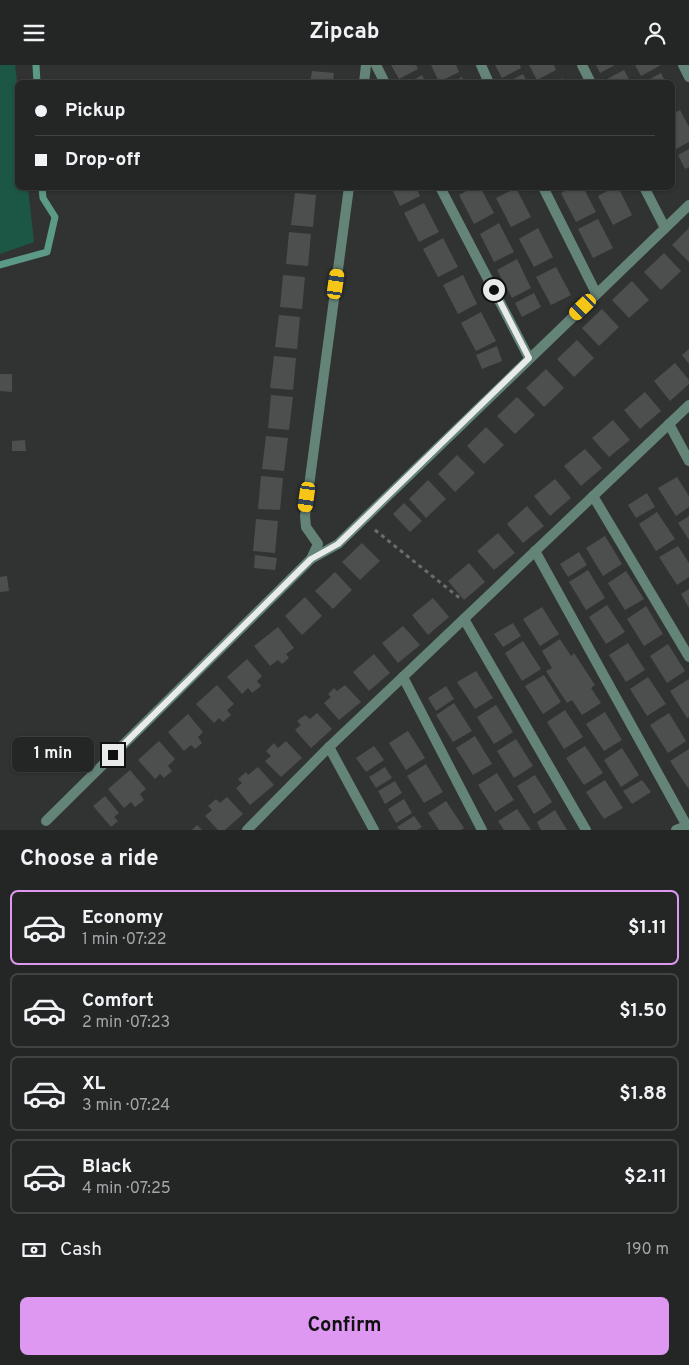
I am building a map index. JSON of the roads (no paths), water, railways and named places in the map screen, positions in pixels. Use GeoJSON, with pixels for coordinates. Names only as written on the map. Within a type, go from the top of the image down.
{"type":"FeatureCollection","features":[{"type":"Feature","properties":{"kind":"street"},"geometry":{"type":"LineString","coordinates":[[364,80],[366,65]]}},
{"type":"Feature","properties":{"kind":"street"},"geometry":{"type":"LineString","coordinates":[[376,65],[384,80]]}},
{"type":"Feature","properties":{"kind":"street"},"geometry":{"type":"LineString","coordinates":[[481,65],[488,80]]}},
{"type":"Feature","properties":{"kind":"street"},"geometry":{"type":"LineString","coordinates":[[582,65],[590,80]]}},
{"type":"Feature","properties":{"kind":"street"},"geometry":{"type":"LineString","coordinates":[[683,65],[689,77]]}},
{"type":"Feature","properties":{"kind":"street"},"geometry":{"type":"LineString","coordinates":[[311,559],[318,544],[306,527],[305,517],[349,190]]}},
{"type":"Feature","properties":{"kind":"street"},"geometry":{"type":"LineString","coordinates":[[442,190],[529,358]]}},
{"type":"Feature","properties":{"kind":"street"},"geometry":{"type":"LineString","coordinates":[[544,190],[596,293]]}},
{"type":"Feature","properties":{"kind":"street"},"geometry":{"type":"LineString","coordinates":[[646,190],[665,228]]}},
{"type":"Feature","properties":{"kind":"street"},"geometry":{"type":"LineString","coordinates":[[46,821],[311,559],[338,544],[363,521],[596,293],[689,205]]}},
{"type":"Feature","properties":{"kind":"street"},"geometry":{"type":"LineString","coordinates":[[247,830],[329,747],[689,405]]}},
{"type":"Feature","properties":{"kind":"street"},"geometry":{"type":"LineString","coordinates":[[669,424],[689,461]]}},
{"type":"Feature","properties":{"kind":"street"},"geometry":{"type":"LineString","coordinates":[[593,496],[689,657]]}},
{"type":"Feature","properties":{"kind":"street"},"geometry":{"type":"LineString","coordinates":[[535,551],[688,825],[676,830]]}},
{"type":"Feature","properties":{"kind":"street"},"geometry":{"type":"LineString","coordinates":[[464,619],[586,830]]}},
{"type":"Feature","properties":{"kind":"street"},"geometry":{"type":"LineString","coordinates":[[403,677],[482,830]]}},
{"type":"Feature","properties":{"kind":"street"},"geometry":{"type":"LineString","coordinates":[[329,747],[374,830]]}},
{"type":"Feature","properties":{"kind":"waterway"},"geometry":{"type":"LineString","coordinates":[[36,65],[37,80]]}},
{"type":"Feature","properties":{"kind":"waterway"},"geometry":{"type":"LineString","coordinates":[[0,265],[47,252],[55,217],[43,198],[42,190]]}}]}
